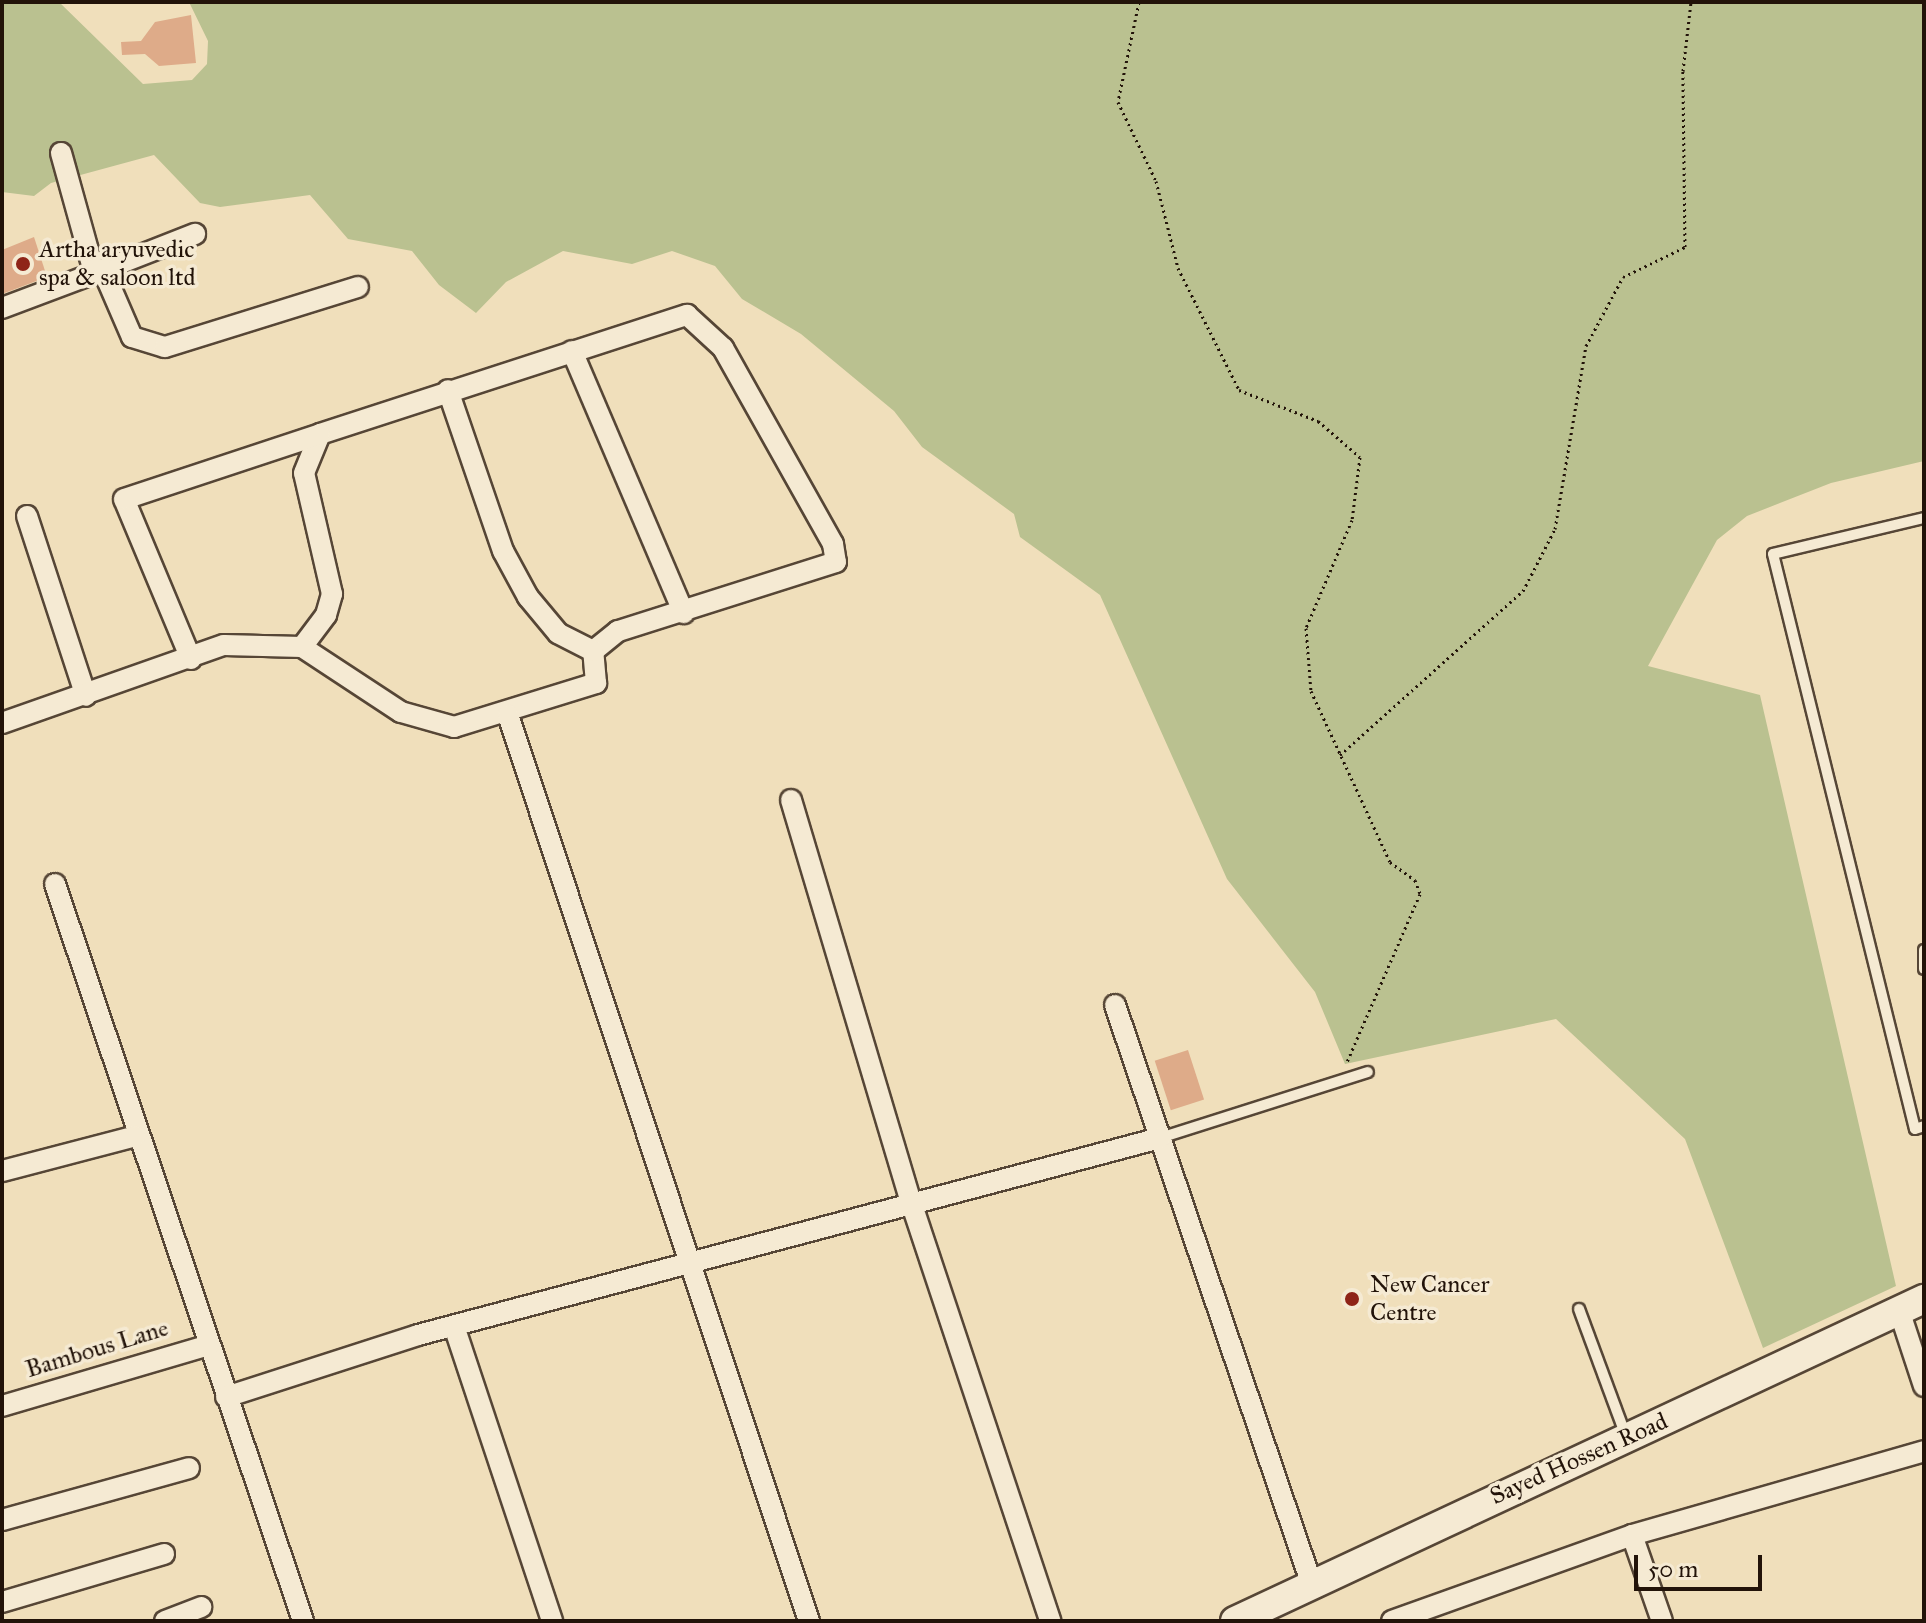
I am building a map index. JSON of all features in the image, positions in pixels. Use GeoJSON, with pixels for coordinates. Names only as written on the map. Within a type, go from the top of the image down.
{"type":"FeatureCollection","features":[{"type":"Feature","properties":{"kind":"main road","name":"Sayed Hossen Road"},"geometry":{"type":"LineString","coordinates":[[1235,1621],[1313,1588],[1912,1305]]}},
{"type":"Feature","properties":{"kind":"street"},"geometry":{"type":"LineString","coordinates":[[61,153],[99,271],[132,337],[150,347],[237,330],[358,287]]}},
{"type":"Feature","properties":{"kind":"street"},"geometry":{"type":"LineString","coordinates":[[2,308],[195,234]]}},
{"type":"Feature","properties":{"kind":"street"},"geometry":{"type":"LineString","coordinates":[[191,659],[124,499],[667,318],[700,320],[838,553],[829,570],[618,631],[593,651]]}},
{"type":"Feature","properties":{"kind":"street"},"geometry":{"type":"LineString","coordinates":[[572,351],[684,613]]}},
{"type":"Feature","properties":{"kind":"street"},"geometry":{"type":"LineString","coordinates":[[448,390],[503,551],[528,597],[558,633],[593,651]]}},
{"type":"Feature","properties":{"kind":"street"},"geometry":{"type":"LineString","coordinates":[[302,647],[326,615],[332,594],[304,473],[320,434]]}},
{"type":"Feature","properties":{"kind":"street"},"geometry":{"type":"LineString","coordinates":[[27,516],[86,696]]}},
{"type":"Feature","properties":{"kind":"street"},"geometry":{"type":"LineString","coordinates":[[2,723],[240,641],[302,647],[337,676],[431,722],[454,727],[508,715],[589,690],[598,675],[593,651]]}},
{"type":"Feature","properties":{"kind":"street"},"geometry":{"type":"LineString","coordinates":[[508,715],[809,1621]]}},
{"type":"Feature","properties":{"kind":"street"},"geometry":{"type":"LineString","coordinates":[[791,800],[910,1199],[1050,1621]]}},
{"type":"Feature","properties":{"kind":"street"},"geometry":{"type":"LineString","coordinates":[[55,884],[136,1136],[303,1621]]}},
{"type":"Feature","properties":{"kind":"street"},"geometry":{"type":"LineString","coordinates":[[1115,1005],[1313,1588]]}},
{"type":"Feature","properties":{"kind":"street"},"geometry":{"type":"LineString","coordinates":[[2,1171],[136,1136]]}},
{"type":"Feature","properties":{"kind":"street"},"geometry":{"type":"LineString","coordinates":[[226,1397],[454,1326],[690,1264],[910,1199],[1160,1138]]}},
{"type":"Feature","properties":{"kind":"street"},"geometry":{"type":"LineString","coordinates":[[1912,1305],[1924,1386]]}},
{"type":"Feature","properties":{"kind":"street"},"geometry":{"type":"LineString","coordinates":[[454,1326],[552,1621]]}},
{"type":"Feature","properties":{"kind":"street","name":"Bambous Lane"},"geometry":{"type":"LineString","coordinates":[[2,1406],[209,1345]]}},
{"type":"Feature","properties":{"kind":"street"},"geometry":{"type":"LineString","coordinates":[[1392,1621],[1632,1535],[1924,1451]]}},
{"type":"Feature","properties":{"kind":"street"},"geometry":{"type":"LineString","coordinates":[[2,1520],[189,1468]]}},
{"type":"Feature","properties":{"kind":"street"},"geometry":{"type":"LineString","coordinates":[[1632,1535],[1662,1621]]}},
{"type":"Feature","properties":{"kind":"street"},"geometry":{"type":"LineString","coordinates":[[2,1602],[164,1554]]}},
{"type":"Feature","properties":{"kind":"street"},"geometry":{"type":"LineString","coordinates":[[165,1621],[201,1607]]}},
{"type":"Feature","properties":{"kind":"lane"},"geometry":{"type":"LineString","coordinates":[[1924,518],[1773,554],[1915,1129],[1924,1126]]}},
{"type":"Feature","properties":{"kind":"lane"},"geometry":{"type":"LineString","coordinates":[[1924,950],[1924,969]]}},
{"type":"Feature","properties":{"kind":"lane"},"geometry":{"type":"LineString","coordinates":[[1160,1138],[1368,1072]]}},
{"type":"Feature","properties":{"kind":"lane"},"geometry":{"type":"LineString","coordinates":[[1579,1309],[1627,1438]]}},
{"type":"Feature","properties":{"kind":"path"},"geometry":{"type":"LineString","coordinates":[[1139,2],[1118,102],[1156,181],[1178,268],[1239,390],[1318,421],[1360,457],[1352,520],[1306,628],[1311,691],[1390,862],[1415,880],[1420,894],[1339,1082]]}},
{"type":"Feature","properties":{"kind":"path"},"geometry":{"type":"LineString","coordinates":[[1340,755],[1523,591],[1555,529],[1586,346],[1623,277],[1685,247],[1683,71],[1691,2]]}},
{"type":"Feature","properties":{"kind":"green space"},"geometry":{"type":"Polygon","coordinates":[[[2,2],[59,2],[143,84],[192,80],[207,64],[208,41],[189,2],[1924,2],[1924,461],[1831,483],[1747,516],[1717,540],[1648,666],[1760,695],[1896,1286],[1763,1348],[1685,1139],[1556,1019],[1345,1064],[1315,992],[1227,879],[1100,595],[1020,537],[1014,514],[922,447],[894,411],[801,334],[742,299],[715,266],[672,251],[632,264],[563,251],[506,282],[476,313],[439,285],[412,251],[348,239],[310,195],[220,207],[200,203],[154,155],[51,183],[34,196],[2,192],[2,2]]]}},
{"type":"Feature","properties":{"kind":"building"},"geometry":{"type":"Polygon","coordinates":[[[191,15],[196,63],[159,66],[145,54],[122,55],[121,42],[141,41],[155,22],[191,15]]]}},
{"type":"Feature","properties":{"kind":"building","name":"Artha aryuvedic spa & saloon ltd"},"geometry":{"type":"Polygon","coordinates":[[[34,237],[47,277],[2,294],[2,250],[34,237]]]}},
{"type":"Feature","properties":{"kind":"building"},"geometry":{"type":"Polygon","coordinates":[[[1188,1050],[1204,1099],[1171,1110],[1155,1061],[1188,1050]]]}},
{"type":"Feature","properties":{"kind":"place","name":"Artha aryuvedic spa & saloon ltd"},"geometry":{"type":"Point","coordinates":[23,264]}},
{"type":"Feature","properties":{"kind":"place","name":"New Cancer Centre"},"geometry":{"type":"Point","coordinates":[1352,1299]}}]}
